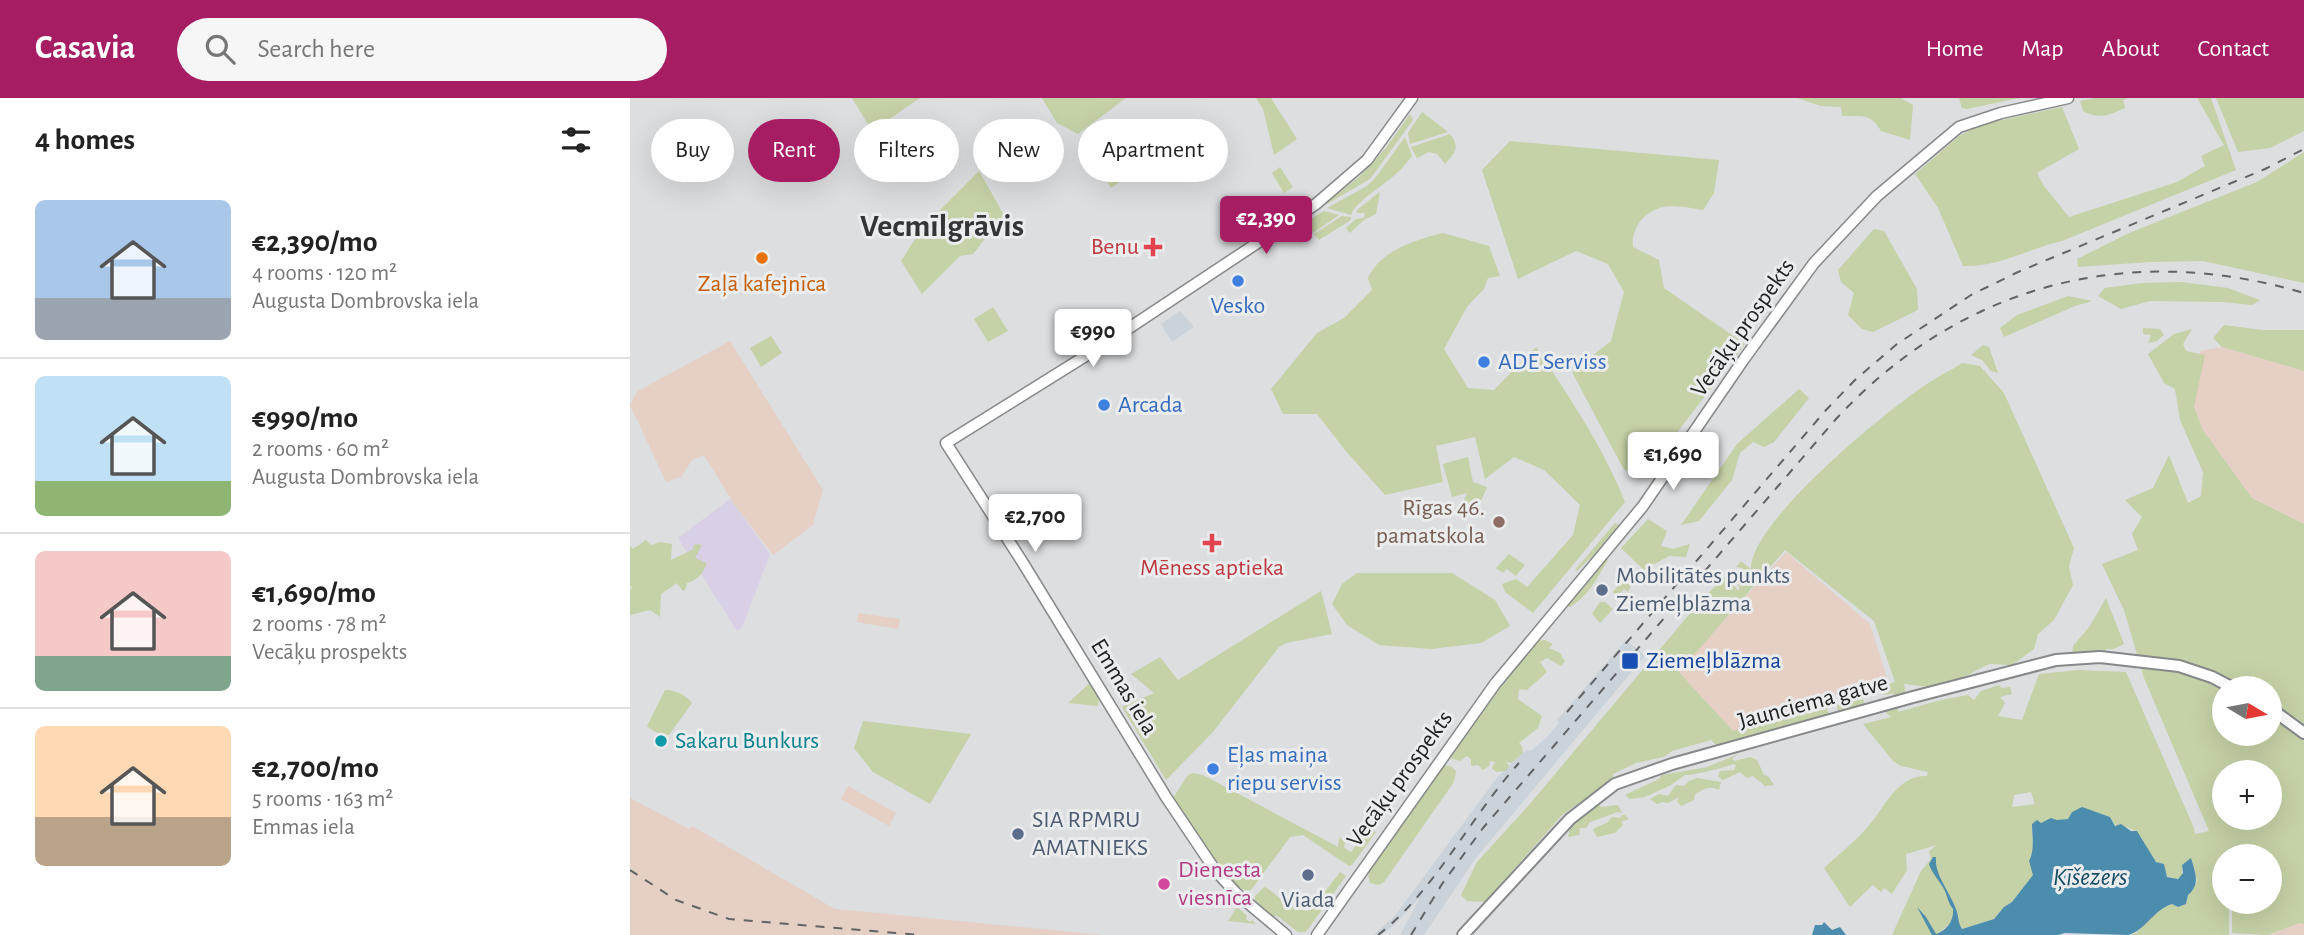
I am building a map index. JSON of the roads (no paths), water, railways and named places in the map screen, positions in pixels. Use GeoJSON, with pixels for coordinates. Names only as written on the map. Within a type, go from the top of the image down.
{"type":"FeatureCollection","features":[{"type":"Feature","properties":{"kind":"main road","name":"Emmas iela"},"geometry":{"type":"LineString","coordinates":[[1286,935],[1236,893],[1215,870],[1166,797],[1023,562],[946,443],[1108,342],[1316,204],[1367,160],[1412,98]]}},
{"type":"Feature","properties":{"kind":"main road","name":"Vecāķu prospekts"},"geometry":{"type":"LineString","coordinates":[[1317,935],[1495,684],[1643,506],[1814,263],[1872,202],[1959,127],[2001,113],[2068,98]]}},
{"type":"Feature","properties":{"kind":"main road","name":"Jaunciema gatve"},"geometry":{"type":"LineString","coordinates":[[1463,935],[1570,818],[1615,784],[1672,764],[1913,696],[2056,660],[2100,657],[2179,666],[2212,677]]}},
{"type":"Feature","properties":{"kind":"main road"},"geometry":{"type":"LineString","coordinates":[[2282,717],[2304,733]]}},
{"type":"Feature","properties":{"kind":"water","name":"Ķīšezers"},"geometry":{"type":"Polygon","coordinates":[[[2082,807],[2110,817],[2115,826],[2121,824],[2131,831],[2137,831],[2156,862],[2164,864],[2167,877],[2178,879],[2183,873],[2182,865],[2191,858],[2196,882],[2186,904],[2165,907],[2128,935],[1932,935],[1917,907],[1936,934],[1949,925],[1953,913],[1945,891],[1929,864],[1933,857],[1936,857],[1940,878],[1955,905],[1962,929],[1994,919],[2012,902],[2033,875],[2029,861],[2033,848],[2032,824],[2037,820],[2041,823],[2051,818],[2068,819],[2072,812],[2082,807]]]}},
{"type":"Feature","properties":{"kind":"water"},"geometry":{"type":"Polygon","coordinates":[[[1824,922],[1832,930],[1840,927],[1846,935],[1812,935],[1815,925],[1822,925],[1824,922]]]}},
{"type":"Feature","properties":{"kind":"railway"},"geometry":{"type":"LineString","coordinates":[[1567,712],[1826,410],[1856,379],[1897,344],[1971,295],[2018,272],[2265,169],[2304,149]]}},
{"type":"Feature","properties":{"kind":"railway"},"geometry":{"type":"LineString","coordinates":[[1411,935],[1442,884],[1483,828],[1836,419],[1885,373],[1937,335],[1993,306],[2051,286],[2112,274],[2175,272],[2239,278],[2304,293]]}},
{"type":"Feature","properties":{"kind":"railway"},"geometry":{"type":"LineString","coordinates":[[1378,935],[1417,897],[1519,763]]}},
{"type":"Feature","properties":{"kind":"railway"},"geometry":{"type":"LineString","coordinates":[[630,870],[676,900],[729,919],[921,935]]}},
{"type":"Feature","properties":{"kind":"place","name":"Benu"},"geometry":{"type":"Point","coordinates":[1153,247]}},
{"type":"Feature","properties":{"kind":"place","name":"Zaļā kafejnīca"},"geometry":{"type":"Point","coordinates":[762,258]}},
{"type":"Feature","properties":{"kind":"place","name":"Vesko"},"geometry":{"type":"Point","coordinates":[1238,281]}},
{"type":"Feature","properties":{"kind":"place","name":"ADE Serviss"},"geometry":{"type":"Point","coordinates":[1484,362]}},
{"type":"Feature","properties":{"kind":"place","name":"Arcada"},"geometry":{"type":"Point","coordinates":[1104,405]}},
{"type":"Feature","properties":{"kind":"place","name":"Rīgas 46. pamatskola"},"geometry":{"type":"Point","coordinates":[1499,522]}},
{"type":"Feature","properties":{"kind":"place","name":"Mēness aptieka"},"geometry":{"type":"Point","coordinates":[1212,543]}},
{"type":"Feature","properties":{"kind":"place","name":"Mobilitātes punkts Ziemeļblāzma"},"geometry":{"type":"Point","coordinates":[1602,590]}},
{"type":"Feature","properties":{"kind":"place","name":"Ziemeļblāzma"},"geometry":{"type":"Point","coordinates":[1630,661]}},
{"type":"Feature","properties":{"kind":"place","name":"Sakaru Bunkurs"},"geometry":{"type":"Point","coordinates":[661,741]}},
{"type":"Feature","properties":{"kind":"place","name":"Eļas maiņa riepu serviss"},"geometry":{"type":"Point","coordinates":[1213,769]}},
{"type":"Feature","properties":{"kind":"place","name":"SIA RPMRU AMATNIEKS"},"geometry":{"type":"Point","coordinates":[1018,834]}},
{"type":"Feature","properties":{"kind":"place","name":"Viada"},"geometry":{"type":"Point","coordinates":[1308,875]}},
{"type":"Feature","properties":{"kind":"place","name":"Dienesta viesnīca"},"geometry":{"type":"Point","coordinates":[1164,884]}},
{"type":"Feature","properties":{"kind":"district","name":"Vecmīlgrāvis"},"geometry":{"type":"Point","coordinates":[942,226]}}]}
